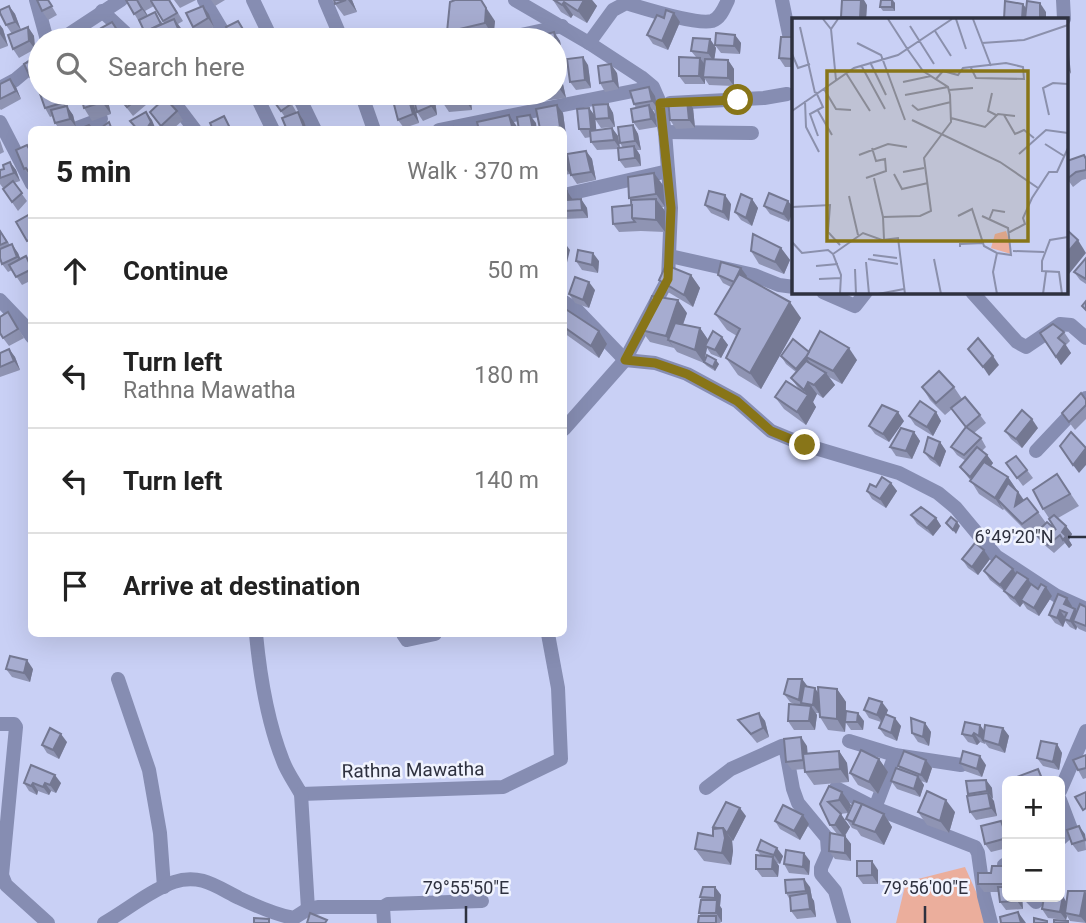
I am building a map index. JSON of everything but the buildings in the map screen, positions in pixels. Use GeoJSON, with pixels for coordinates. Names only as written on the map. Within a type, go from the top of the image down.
{"type":"FeatureCollection","features":[{"type":"Feature","properties":{"kind":"street"},"geometry":{"type":"LineString","coordinates":[[36,0],[44,28]]}},
{"type":"Feature","properties":{"kind":"street"},"geometry":{"type":"LineString","coordinates":[[77,28],[121,0]]}},
{"type":"Feature","properties":{"kind":"street"},"geometry":{"type":"LineString","coordinates":[[204,0],[221,28]]}},
{"type":"Feature","properties":{"kind":"street"},"geometry":{"type":"LineString","coordinates":[[253,0],[266,28]]}},
{"type":"Feature","properties":{"kind":"street"},"geometry":{"type":"LineString","coordinates":[[325,0],[337,28]]}},
{"type":"Feature","properties":{"kind":"street"},"geometry":{"type":"LineString","coordinates":[[516,0],[565,28]]}},
{"type":"Feature","properties":{"kind":"street"},"geometry":{"type":"LineString","coordinates":[[589,43],[613,10],[626,3],[710,22],[720,16],[728,0]]}},
{"type":"Feature","properties":{"kind":"street"},"geometry":{"type":"LineString","coordinates":[[782,0],[789,34],[792,35]]}},
{"type":"Feature","properties":{"kind":"street"},"geometry":{"type":"LineString","coordinates":[[1063,0],[1064,18]]}},
{"type":"Feature","properties":{"kind":"street"},"geometry":{"type":"LineString","coordinates":[[102,11],[120,28]]}},
{"type":"Feature","properties":{"kind":"street"},"geometry":{"type":"LineString","coordinates":[[553,28],[562,26]]}},
{"type":"Feature","properties":{"kind":"street"},"geometry":{"type":"LineString","coordinates":[[567,29],[641,77],[653,88],[660,103],[665,132],[671,208],[668,279],[625,360],[567,426]]}},
{"type":"Feature","properties":{"kind":"street"},"geometry":{"type":"LineString","coordinates":[[0,88],[28,69]]}},
{"type":"Feature","properties":{"kind":"street"},"geometry":{"type":"LineString","coordinates":[[567,105],[653,88]]}},
{"type":"Feature","properties":{"kind":"street"},"geometry":{"type":"LineString","coordinates":[[660,103],[764,98],[787,93]]}},
{"type":"Feature","properties":{"kind":"street"},"geometry":{"type":"LineString","coordinates":[[176,105],[192,126]]}},
{"type":"Feature","properties":{"kind":"street"},"geometry":{"type":"LineString","coordinates":[[261,105],[271,126]]}},
{"type":"Feature","properties":{"kind":"street"},"geometry":{"type":"LineString","coordinates":[[303,105],[313,126]]}},
{"type":"Feature","properties":{"kind":"street"},"geometry":{"type":"LineString","coordinates":[[365,105],[373,126]]}},
{"type":"Feature","properties":{"kind":"street"},"geometry":{"type":"LineString","coordinates":[[459,126],[566,105]]}},
{"type":"Feature","properties":{"kind":"street"},"geometry":{"type":"LineString","coordinates":[[83,126],[101,119]]}},
{"type":"Feature","properties":{"kind":"street"},"geometry":{"type":"LineString","coordinates":[[0,122],[28,176]]}},
{"type":"Feature","properties":{"kind":"street"},"geometry":{"type":"LineString","coordinates":[[665,132],[751,133]]}},
{"type":"Feature","properties":{"kind":"street"},"geometry":{"type":"LineString","coordinates":[[16,150],[28,146]]}},
{"type":"Feature","properties":{"kind":"street"},"geometry":{"type":"LineString","coordinates":[[567,194],[668,171]]}},
{"type":"Feature","properties":{"kind":"street"},"geometry":{"type":"LineString","coordinates":[[670,256],[792,287]]}},
{"type":"Feature","properties":{"kind":"street"},"geometry":{"type":"LineString","coordinates":[[827,294],[855,306],[864,294]]}},
{"type":"Feature","properties":{"kind":"street"},"geometry":{"type":"LineString","coordinates":[[974,294],[1017,342],[1026,347],[1033,345],[1060,324],[1071,325],[1086,338]]}},
{"type":"Feature","properties":{"kind":"street"},"geometry":{"type":"LineString","coordinates":[[0,300],[22,323],[28,337]]}},
{"type":"Feature","properties":{"kind":"street"},"geometry":{"type":"LineString","coordinates":[[567,304],[577,310],[625,360],[655,363],[687,374],[737,401],[771,431],[805,445],[899,473],[938,493],[956,508],[996,556],[1057,596],[1086,609]]}},
{"type":"Feature","properties":{"kind":"street"},"geometry":{"type":"LineString","coordinates":[[1036,451],[1086,398]]}},
{"type":"Feature","properties":{"kind":"street"},"geometry":{"type":"LineString","coordinates":[[256,637],[259,672],[275,735],[283,762],[301,794],[314,908]]}},
{"type":"Feature","properties":{"kind":"street"},"geometry":{"type":"LineString","coordinates":[[405,637],[407,640],[421,637]]}},
{"type":"Feature","properties":{"kind":"street","name":"Rathna Mawatha"},"geometry":{"type":"LineString","coordinates":[[301,794],[503,788],[561,759],[558,688],[549,637]]}},
{"type":"Feature","properties":{"kind":"street"},"geometry":{"type":"LineString","coordinates":[[118,679],[149,769],[160,833],[164,887]]}},
{"type":"Feature","properties":{"kind":"street"},"geometry":{"type":"LineString","coordinates":[[0,723],[14,724],[16,727],[2,875],[6,885],[48,923]]}},
{"type":"Feature","properties":{"kind":"street"},"geometry":{"type":"LineString","coordinates":[[1065,779],[1086,731]]}},
{"type":"Feature","properties":{"kind":"street"},"geometry":{"type":"LineString","coordinates":[[849,741],[895,755],[961,765]]}},
{"type":"Feature","properties":{"kind":"street"},"geometry":{"type":"LineString","coordinates":[[706,788],[731,769],[782,746],[786,751],[798,803],[827,838],[828,852],[821,874],[835,891],[844,923]]}},
{"type":"Feature","properties":{"kind":"street"},"geometry":{"type":"LineString","coordinates":[[875,808],[895,755]]}},
{"type":"Feature","properties":{"kind":"street"},"geometry":{"type":"LineString","coordinates":[[836,788],[875,808],[975,847],[991,923]]}},
{"type":"Feature","properties":{"kind":"street"},"geometry":{"type":"LineString","coordinates":[[1065,813],[1071,829],[1065,834]]}},
{"type":"Feature","properties":{"kind":"street"},"geometry":{"type":"LineString","coordinates":[[981,878],[1002,868]]}},
{"type":"Feature","properties":{"kind":"street"},"geometry":{"type":"LineString","coordinates":[[104,923],[164,887],[193,878],[213,883],[241,899],[281,916],[294,918],[314,908],[482,901]]}},
{"type":"Feature","properties":{"kind":"street"},"geometry":{"type":"LineString","coordinates":[[383,907],[384,923]]}},
{"type":"Feature","properties":{"kind":"shaded area"},"geometry":{"type":"Polygon","coordinates":[[[965,867],[988,923],[896,923],[906,882],[965,867]]]}},
{"type":"Feature","properties":{"kind":"route"},"geometry":{"type":"LineString","coordinates":[[738,100],[660,103],[671,208],[668,279],[625,360],[655,363],[687,374],[737,401],[771,431],[805,445]]}}]}
